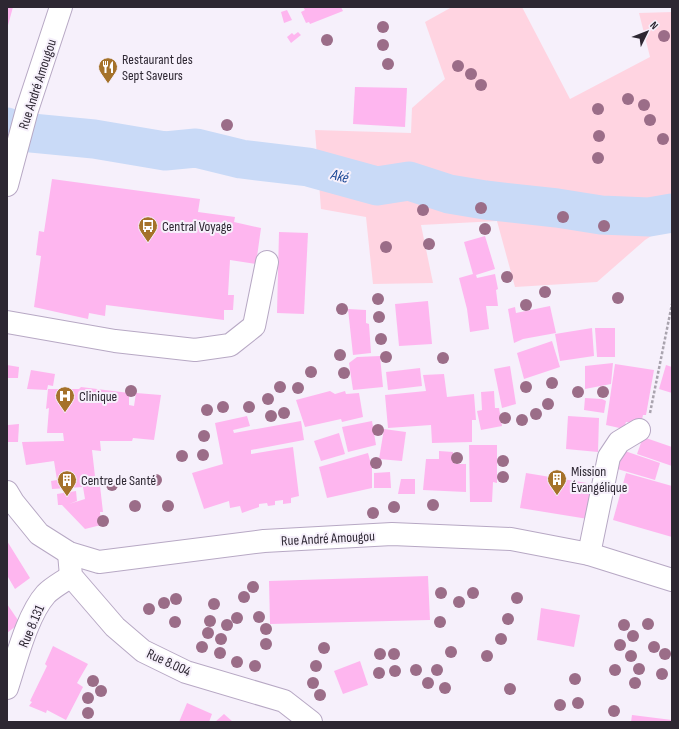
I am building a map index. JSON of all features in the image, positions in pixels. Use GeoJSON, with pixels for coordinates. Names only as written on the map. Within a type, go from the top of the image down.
{"type":"FeatureCollection","features":[{"type":"Feature","properties":{"kind":"main road","name":"Rue André Amougou"},"geometry":{"type":"LineString","coordinates":[[7,185],[27,110],[62,7]]}},
{"type":"Feature","properties":{"kind":"main road"},"geometry":{"type":"LineString","coordinates":[[7,322],[115,341],[195,350],[230,345],[254,326],[267,262]]}},
{"type":"Feature","properties":{"kind":"main road"},"geometry":{"type":"LineString","coordinates":[[588,554],[609,457],[619,442],[639,430]]}},
{"type":"Feature","properties":{"kind":"main road","name":"Rue André Amougou"},"geometry":{"type":"LineString","coordinates":[[7,492],[13,502],[39,534],[69,553],[98,562],[264,541],[392,534],[511,539],[588,554],[672,580]]}},
{"type":"Feature","properties":{"kind":"main road"},"geometry":{"type":"LineString","coordinates":[[69,553],[72,576]]}},
{"type":"Feature","properties":{"kind":"main road","name":"Rue 8.131"},"geometry":{"type":"LineString","coordinates":[[7,688],[35,609],[47,593],[72,576]]}},
{"type":"Feature","properties":{"kind":"main road","name":"Rue 8.004"},"geometry":{"type":"LineString","coordinates":[[72,576],[115,628],[144,651],[186,672],[284,701],[309,721]]}},
{"type":"Feature","properties":{"kind":"path"},"geometry":{"type":"LineString","coordinates":[[639,430],[650,415],[672,304]]}},
{"type":"Feature","properties":{"kind":"shaded area"},"geometry":{"type":"Polygon","coordinates":[[[452,7],[522,7],[570,99],[650,57],[639,13],[672,12],[672,227],[667,226],[645,240],[597,282],[515,287],[497,221],[421,225],[433,283],[373,284],[366,217],[321,209],[315,130],[411,133],[412,108],[445,79],[425,22],[452,7]]]}},
{"type":"Feature","properties":{"kind":"building"},"geometry":{"type":"Polygon","coordinates":[[[7,7],[13,7],[7,29],[7,7]]]}},
{"type":"Feature","properties":{"kind":"building"},"geometry":{"type":"Polygon","coordinates":[[[303,7],[341,7],[343,11],[310,24],[309,22],[306,23],[301,12],[305,10],[303,7]]]}},
{"type":"Feature","properties":{"kind":"building"},"geometry":{"type":"Polygon","coordinates":[[[287,10],[292,20],[284,23],[281,12],[287,10]]]}},
{"type":"Feature","properties":{"kind":"building"},"geometry":{"type":"Polygon","coordinates":[[[298,32],[301,35],[291,43],[287,37],[292,33],[294,35],[298,32]]]}},
{"type":"Feature","properties":{"kind":"building"},"geometry":{"type":"Polygon","coordinates":[[[355,87],[407,88],[405,127],[353,124],[355,87]]]}},
{"type":"Feature","properties":{"kind":"building","name":"Central Voyage"},"geometry":{"type":"Polygon","coordinates":[[[52,179],[200,199],[198,212],[235,217],[234,222],[261,228],[256,264],[230,260],[228,295],[234,295],[233,310],[224,310],[224,320],[106,305],[105,316],[89,313],[88,319],[34,307],[41,256],[36,255],[39,231],[44,232],[52,179]]]}},
{"type":"Feature","properties":{"kind":"building"},"geometry":{"type":"Polygon","coordinates":[[[279,232],[308,233],[304,314],[277,313],[279,232]]]}},
{"type":"Feature","properties":{"kind":"building"},"geometry":{"type":"Polygon","coordinates":[[[485,236],[495,269],[476,275],[477,278],[495,274],[498,289],[496,290],[498,306],[486,306],[489,329],[470,332],[467,309],[459,278],[473,274],[464,242],[485,236]]]}},
{"type":"Feature","properties":{"kind":"building"},"geometry":{"type":"Polygon","coordinates":[[[428,301],[432,344],[399,346],[395,304],[428,301]]]}},
{"type":"Feature","properties":{"kind":"building"},"geometry":{"type":"Polygon","coordinates":[[[550,306],[556,333],[523,339],[514,343],[508,309],[515,307],[516,313],[550,306]]]}},
{"type":"Feature","properties":{"kind":"building"},"geometry":{"type":"Polygon","coordinates":[[[348,309],[366,310],[366,323],[369,324],[371,353],[353,355],[348,309]]]}},
{"type":"Feature","properties":{"kind":"building"},"geometry":{"type":"Polygon","coordinates":[[[592,328],[594,356],[560,361],[555,334],[592,328]]]}},
{"type":"Feature","properties":{"kind":"building"},"geometry":{"type":"Polygon","coordinates":[[[595,328],[615,328],[615,357],[597,357],[595,328]]]}},
{"type":"Feature","properties":{"kind":"building"},"geometry":{"type":"Polygon","coordinates":[[[552,341],[560,367],[524,379],[517,353],[552,341]]]}},
{"type":"Feature","properties":{"kind":"building"},"geometry":{"type":"Polygon","coordinates":[[[380,356],[383,387],[353,390],[349,363],[357,357],[380,356]]]}},
{"type":"Feature","properties":{"kind":"building"},"geometry":{"type":"Polygon","coordinates":[[[613,363],[611,384],[585,389],[585,366],[613,363]]]}},
{"type":"Feature","properties":{"kind":"building"},"geometry":{"type":"Polygon","coordinates":[[[615,364],[654,370],[646,415],[643,415],[641,424],[626,422],[624,429],[606,425],[615,364]]]}},
{"type":"Feature","properties":{"kind":"building"},"geometry":{"type":"Polygon","coordinates":[[[7,365],[19,367],[18,378],[7,378],[7,365]]]}},
{"type":"Feature","properties":{"kind":"building"},"geometry":{"type":"Polygon","coordinates":[[[666,365],[672,367],[672,393],[659,389],[666,365]]]}},
{"type":"Feature","properties":{"kind":"building"},"geometry":{"type":"Polygon","coordinates":[[[510,366],[516,404],[502,408],[494,369],[510,366]]]}},
{"type":"Feature","properties":{"kind":"building"},"geometry":{"type":"Polygon","coordinates":[[[420,368],[422,386],[388,390],[386,372],[420,368]]]}},
{"type":"Feature","properties":{"kind":"building"},"geometry":{"type":"Polygon","coordinates":[[[31,370],[55,374],[53,386],[48,385],[47,390],[27,389],[31,370]]]}},
{"type":"Feature","properties":{"kind":"building"},"geometry":{"type":"Polygon","coordinates":[[[444,374],[447,397],[474,394],[476,420],[472,420],[472,442],[432,443],[431,425],[388,428],[385,395],[426,391],[423,375],[444,374]]]}},
{"type":"Feature","properties":{"kind":"building"},"geometry":{"type":"Polygon","coordinates":[[[81,387],[129,393],[129,405],[134,406],[136,393],[161,395],[154,440],[133,438],[132,441],[100,441],[101,451],[92,450],[96,485],[100,486],[103,512],[100,512],[101,525],[85,529],[62,505],[58,505],[57,494],[76,491],[77,501],[69,504],[85,499],[83,487],[52,489],[51,481],[57,480],[54,461],[26,465],[22,442],[64,441],[63,433],[47,433],[49,408],[46,409],[48,389],[79,389],[81,387]]]}},
{"type":"Feature","properties":{"kind":"building"},"geometry":{"type":"Polygon","coordinates":[[[330,391],[335,394],[345,391],[346,394],[359,393],[363,417],[342,422],[341,419],[305,427],[296,400],[330,391]]]}},
{"type":"Feature","properties":{"kind":"building"},"geometry":{"type":"Polygon","coordinates":[[[494,391],[495,408],[499,408],[502,426],[481,430],[477,411],[482,410],[481,392],[494,391]]]}},
{"type":"Feature","properties":{"kind":"building"},"geometry":{"type":"Polygon","coordinates":[[[585,398],[602,399],[606,401],[604,413],[584,410],[585,398]]]}},
{"type":"Feature","properties":{"kind":"building"},"geometry":{"type":"Polygon","coordinates":[[[247,416],[250,426],[233,430],[234,433],[301,421],[304,440],[251,450],[251,454],[293,447],[299,496],[291,498],[291,503],[283,504],[283,500],[275,501],[275,505],[268,506],[267,503],[259,504],[259,507],[242,513],[240,506],[230,508],[229,501],[204,509],[192,473],[223,464],[215,423],[247,416]]]}},
{"type":"Feature","properties":{"kind":"building"},"geometry":{"type":"Polygon","coordinates":[[[568,416],[599,418],[598,452],[566,449],[568,416]]]}},
{"type":"Feature","properties":{"kind":"building"},"geometry":{"type":"Polygon","coordinates":[[[372,421],[376,445],[348,452],[342,427],[372,421]]]}},
{"type":"Feature","properties":{"kind":"building"},"geometry":{"type":"Polygon","coordinates":[[[19,424],[18,442],[8,442],[8,425],[19,424]]]}},
{"type":"Feature","properties":{"kind":"building"},"geometry":{"type":"Polygon","coordinates":[[[384,429],[406,432],[402,461],[379,459],[384,429]]]}},
{"type":"Feature","properties":{"kind":"building"},"geometry":{"type":"Polygon","coordinates":[[[339,433],[345,454],[321,461],[314,441],[339,433]]]}},
{"type":"Feature","properties":{"kind":"building"},"geometry":{"type":"Polygon","coordinates":[[[643,437],[672,447],[672,466],[637,454],[643,437]]]}},
{"type":"Feature","properties":{"kind":"building"},"geometry":{"type":"Polygon","coordinates":[[[469,445],[497,445],[497,483],[493,482],[492,502],[470,502],[469,445]]]}},
{"type":"Feature","properties":{"kind":"building"},"geometry":{"type":"Polygon","coordinates":[[[619,449],[660,463],[655,480],[614,468],[619,449]]]}},
{"type":"Feature","properties":{"kind":"building"},"geometry":{"type":"Polygon","coordinates":[[[439,451],[453,452],[455,464],[466,464],[466,492],[423,490],[426,459],[439,459],[439,451]]]}},
{"type":"Feature","properties":{"kind":"building"},"geometry":{"type":"Polygon","coordinates":[[[368,453],[372,468],[372,488],[327,498],[319,467],[368,453]]]}},
{"type":"Feature","properties":{"kind":"building"},"geometry":{"type":"Polygon","coordinates":[[[390,472],[391,488],[374,488],[374,473],[390,472]]]}},
{"type":"Feature","properties":{"kind":"building","name":"Mission Évangélique"},"geometry":{"type":"Polygon","coordinates":[[[526,473],[593,484],[588,519],[520,508],[526,473]]]}},
{"type":"Feature","properties":{"kind":"building"},"geometry":{"type":"Polygon","coordinates":[[[626,473],[672,486],[672,537],[613,520],[626,473]]]}},
{"type":"Feature","properties":{"kind":"building"},"geometry":{"type":"Polygon","coordinates":[[[401,479],[415,479],[415,494],[398,494],[401,479]]]}},
{"type":"Feature","properties":{"kind":"building"},"geometry":{"type":"Polygon","coordinates":[[[7,541],[30,578],[15,589],[8,577],[7,578],[7,541]]]}},
{"type":"Feature","properties":{"kind":"building"},"geometry":{"type":"Polygon","coordinates":[[[428,576],[430,620],[270,624],[269,581],[428,576]]]}},
{"type":"Feature","properties":{"kind":"building"},"geometry":{"type":"Polygon","coordinates":[[[7,604],[20,623],[7,633],[7,604]]]}},
{"type":"Feature","properties":{"kind":"building"},"geometry":{"type":"Polygon","coordinates":[[[541,608],[580,615],[574,647],[537,640],[541,608]]]}},
{"type":"Feature","properties":{"kind":"building"},"geometry":{"type":"Polygon","coordinates":[[[53,646],[88,664],[77,683],[83,687],[66,720],[47,710],[46,713],[29,706],[47,666],[45,664],[53,646]]]}},
{"type":"Feature","properties":{"kind":"building"},"geometry":{"type":"Polygon","coordinates":[[[360,661],[368,685],[343,694],[334,671],[360,661]]]}},
{"type":"Feature","properties":{"kind":"building"},"geometry":{"type":"Polygon","coordinates":[[[187,703],[212,714],[209,722],[179,722],[187,703]]]}},
{"type":"Feature","properties":{"kind":"building"},"geometry":{"type":"Polygon","coordinates":[[[224,714],[233,722],[215,722],[224,714]]]}},
{"type":"Feature","properties":{"kind":"building"},"geometry":{"type":"Polygon","coordinates":[[[632,715],[672,720],[672,722],[631,722],[632,715]]]}},
{"type":"Feature","properties":{"kind":"waterway","name":"Aké"},"geometry":{"type":"LineString","coordinates":[[7,127],[21,132],[94,139],[165,151],[196,148],[241,159],[308,167],[377,186],[409,181],[449,194],[485,200],[557,208],[601,215],[649,217],[672,213]]}},
{"type":"Feature","properties":{"kind":"place","name":"Restaurant des Sept Saveurs"},"geometry":{"type":"Point","coordinates":[108,84]}},
{"type":"Feature","properties":{"kind":"place","name":"Central Voyage"},"geometry":{"type":"Point","coordinates":[148,243]}},
{"type":"Feature","properties":{"kind":"place","name":"Clinique"},"geometry":{"type":"Point","coordinates":[65,413]}},
{"type":"Feature","properties":{"kind":"place","name":"Mission Évangélique"},"geometry":{"type":"Point","coordinates":[557,496]}},
{"type":"Feature","properties":{"kind":"place","name":"Centre de Santé"},"geometry":{"type":"Point","coordinates":[67,497]}}]}
